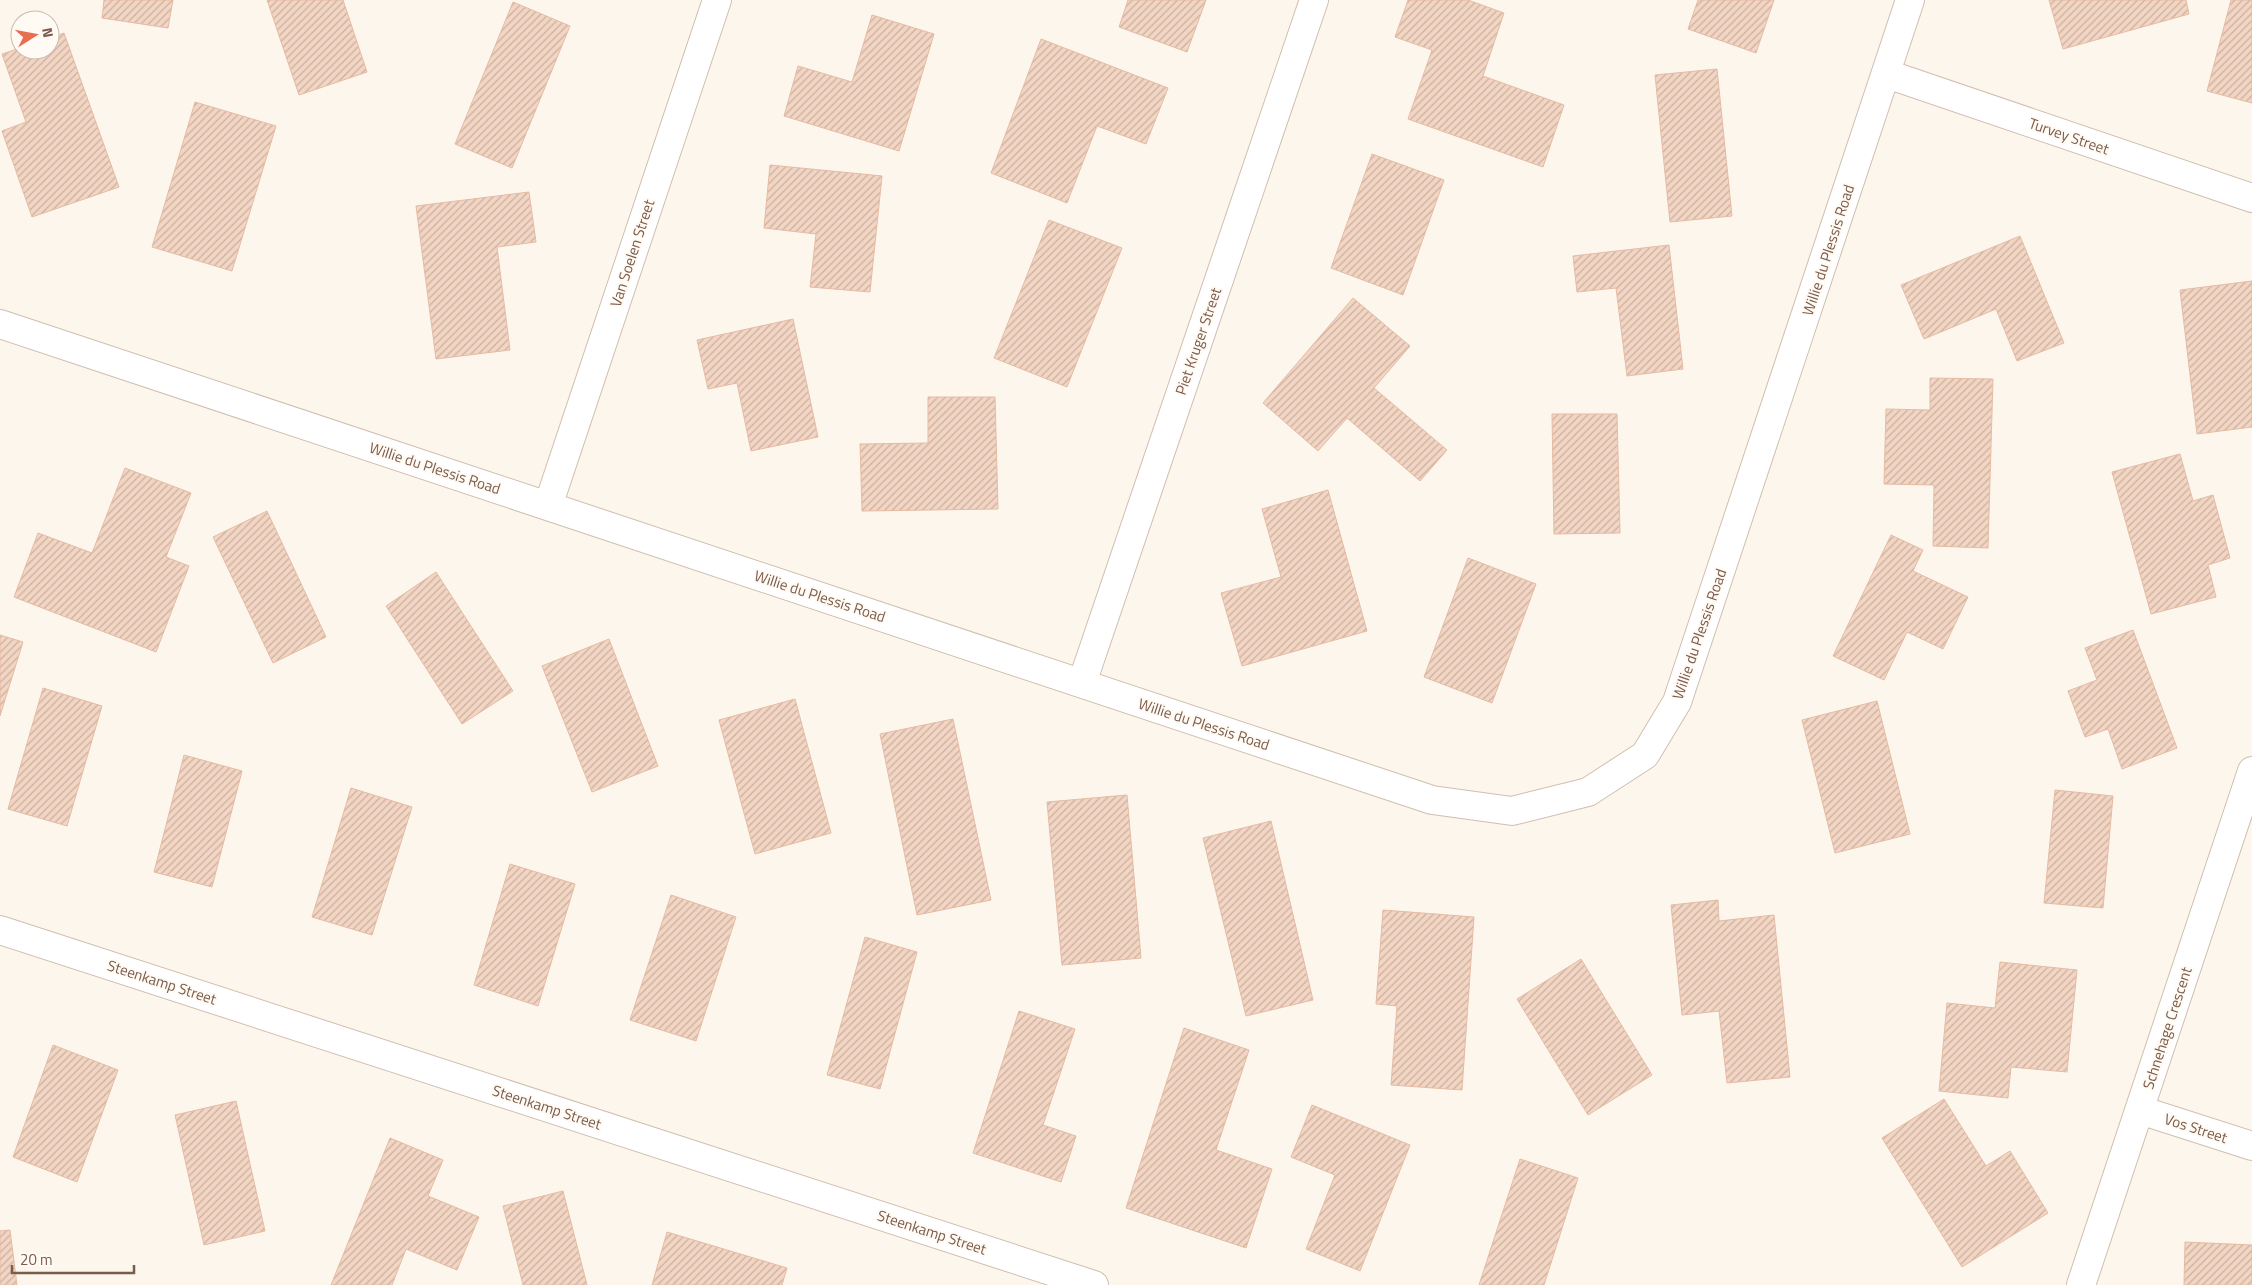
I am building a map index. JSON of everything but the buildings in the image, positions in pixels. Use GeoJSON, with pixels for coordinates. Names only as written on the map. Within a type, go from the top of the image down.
{"type":"FeatureCollection","features":[{"type":"Feature","properties":{"kind":"street","name":"Van Soelen Street"},"geometry":{"type":"LineString","coordinates":[[548,506],[716,0]]}},
{"type":"Feature","properties":{"kind":"street","name":"Piet Kruger Street"},"geometry":{"type":"LineString","coordinates":[[1082,683],[1314,0]]}},
{"type":"Feature","properties":{"kind":"street","name":"Willie du Plessis Road"},"geometry":{"type":"LineString","coordinates":[[0,324],[1432,800],[1512,811],[1588,792],[1645,755],[1677,702],[1910,0]]}},
{"type":"Feature","properties":{"kind":"street","name":"Turvey Street"},"geometry":{"type":"LineString","coordinates":[[1887,74],[2252,198]]}},
{"type":"Feature","properties":{"kind":"street","name":"Schnehage Crescent"},"geometry":{"type":"LineString","coordinates":[[2081,1285],[2252,771]]}},
{"type":"Feature","properties":{"kind":"street","name":"Steenkamp Street"},"geometry":{"type":"LineString","coordinates":[[0,930],[1094,1285]]}},
{"type":"Feature","properties":{"kind":"street","name":"Vos Street"},"geometry":{"type":"LineString","coordinates":[[2140,1110],[2252,1146]]}}]}
